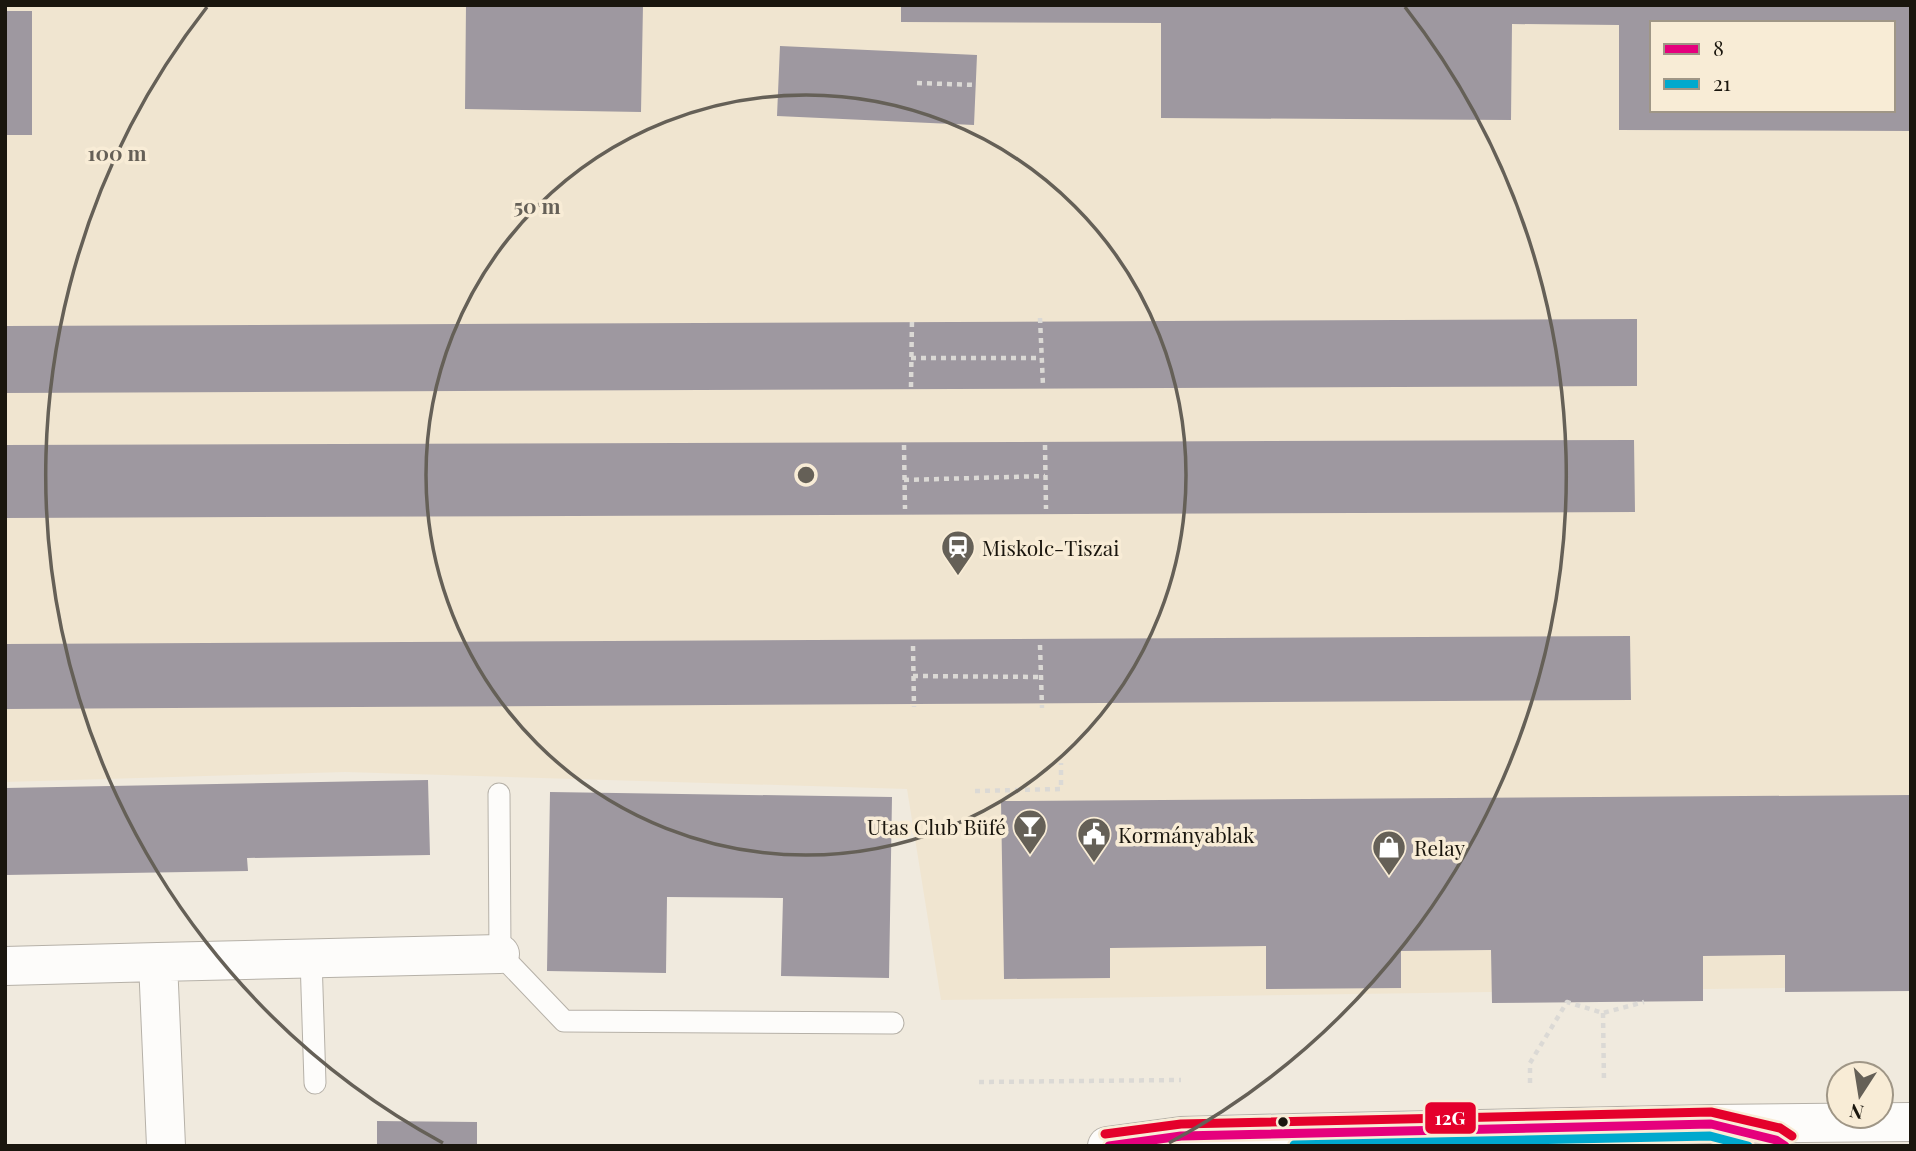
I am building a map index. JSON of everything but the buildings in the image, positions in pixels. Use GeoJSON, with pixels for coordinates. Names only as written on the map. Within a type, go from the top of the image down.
{"type":"FeatureCollection","features":[{"type":"Feature","properties":{"kind":"street"},"geometry":{"type":"LineString","coordinates":[[5,966],[500,954]]}},
{"type":"Feature","properties":{"kind":"street"},"geometry":{"type":"LineString","coordinates":[[159,962],[166,1146]]}},
{"type":"Feature","properties":{"kind":"street"},"geometry":{"type":"LineString","coordinates":[[1107,1146],[1181,1136],[1911,1122]]}},
{"type":"Feature","properties":{"kind":"street"},"geometry":{"type":"LineString","coordinates":[[1711,1124],[1776,1140],[1785,1146]]}},
{"type":"Feature","properties":{"kind":"lane"},"geometry":{"type":"LineString","coordinates":[[499,794],[500,954],[564,1021],[893,1023]]}},
{"type":"Feature","properties":{"kind":"lane"},"geometry":{"type":"LineString","coordinates":[[311,958],[315,1083]]}},
{"type":"Feature","properties":{"kind":"path"},"geometry":{"type":"LineString","coordinates":[[917,83],[977,85]]}},
{"type":"Feature","properties":{"kind":"path"},"geometry":{"type":"LineString","coordinates":[[1040,318],[1043,386]]}},
{"type":"Feature","properties":{"kind":"path"},"geometry":{"type":"LineString","coordinates":[[911,387],[912,319]]}},
{"type":"Feature","properties":{"kind":"path"},"geometry":{"type":"LineString","coordinates":[[911,358],[1041,358]]}},
{"type":"Feature","properties":{"kind":"path"},"geometry":{"type":"LineString","coordinates":[[904,445],[905,509]]}},
{"type":"Feature","properties":{"kind":"path"},"geometry":{"type":"LineString","coordinates":[[1045,445],[1046,509]]}},
{"type":"Feature","properties":{"kind":"path"},"geometry":{"type":"LineString","coordinates":[[904,480],[1045,476]]}},
{"type":"Feature","properties":{"kind":"path"},"geometry":{"type":"LineString","coordinates":[[1040,645],[1042,708]]}},
{"type":"Feature","properties":{"kind":"path"},"geometry":{"type":"LineString","coordinates":[[913,646],[914,707]]}},
{"type":"Feature","properties":{"kind":"path"},"geometry":{"type":"LineString","coordinates":[[913,676],[1041,677]]}},
{"type":"Feature","properties":{"kind":"path"},"geometry":{"type":"LineString","coordinates":[[975,791],[1061,789],[1061,763]]}},
{"type":"Feature","properties":{"kind":"path"},"geometry":{"type":"LineString","coordinates":[[1530,1086],[1530,1063],[1567,1002],[1603,1013],[1644,1002]]}},
{"type":"Feature","properties":{"kind":"path"},"geometry":{"type":"LineString","coordinates":[[1603,1013],[1604,1085]]}},
{"type":"Feature","properties":{"kind":"path"},"geometry":{"type":"LineString","coordinates":[[979,1082],[1181,1080]]}},
{"type":"Feature","properties":{"kind":"shaded area"},"geometry":{"type":"Polygon","coordinates":[[[5,5],[1911,5],[1911,986],[941,1000],[907,789],[345,772],[5,782],[5,5]]]}},
{"type":"Feature","properties":{"kind":"transit line","name":"12G"},"geometry":{"type":"LineString","coordinates":[[1105,1134],[1181,1124],[1711,1112],[1780,1128],[1792,1136]]}},
{"type":"Feature","properties":{"kind":"transit line","name":"8"},"geometry":{"type":"LineString","coordinates":[[1109,1146],[1181,1136],[1711,1124],[1776,1140],[1785,1146]]}},
{"type":"Feature","properties":{"kind":"transit line","name":"21"},"geometry":{"type":"LineString","coordinates":[[1294,1145],[1710,1136],[1748,1146]]}},
{"type":"Feature","properties":{"kind":"place","name":"Miskolc-Tiszai"},"geometry":{"type":"Point","coordinates":[958,577]}},
{"type":"Feature","properties":{"kind":"place","name":"Utas Club Büfé"},"geometry":{"type":"Point","coordinates":[1030,856]}},
{"type":"Feature","properties":{"kind":"place","name":"Kormányablak"},"geometry":{"type":"Point","coordinates":[1094,864]}},
{"type":"Feature","properties":{"kind":"place","name":"Relay"},"geometry":{"type":"Point","coordinates":[1389,877]}}]}
